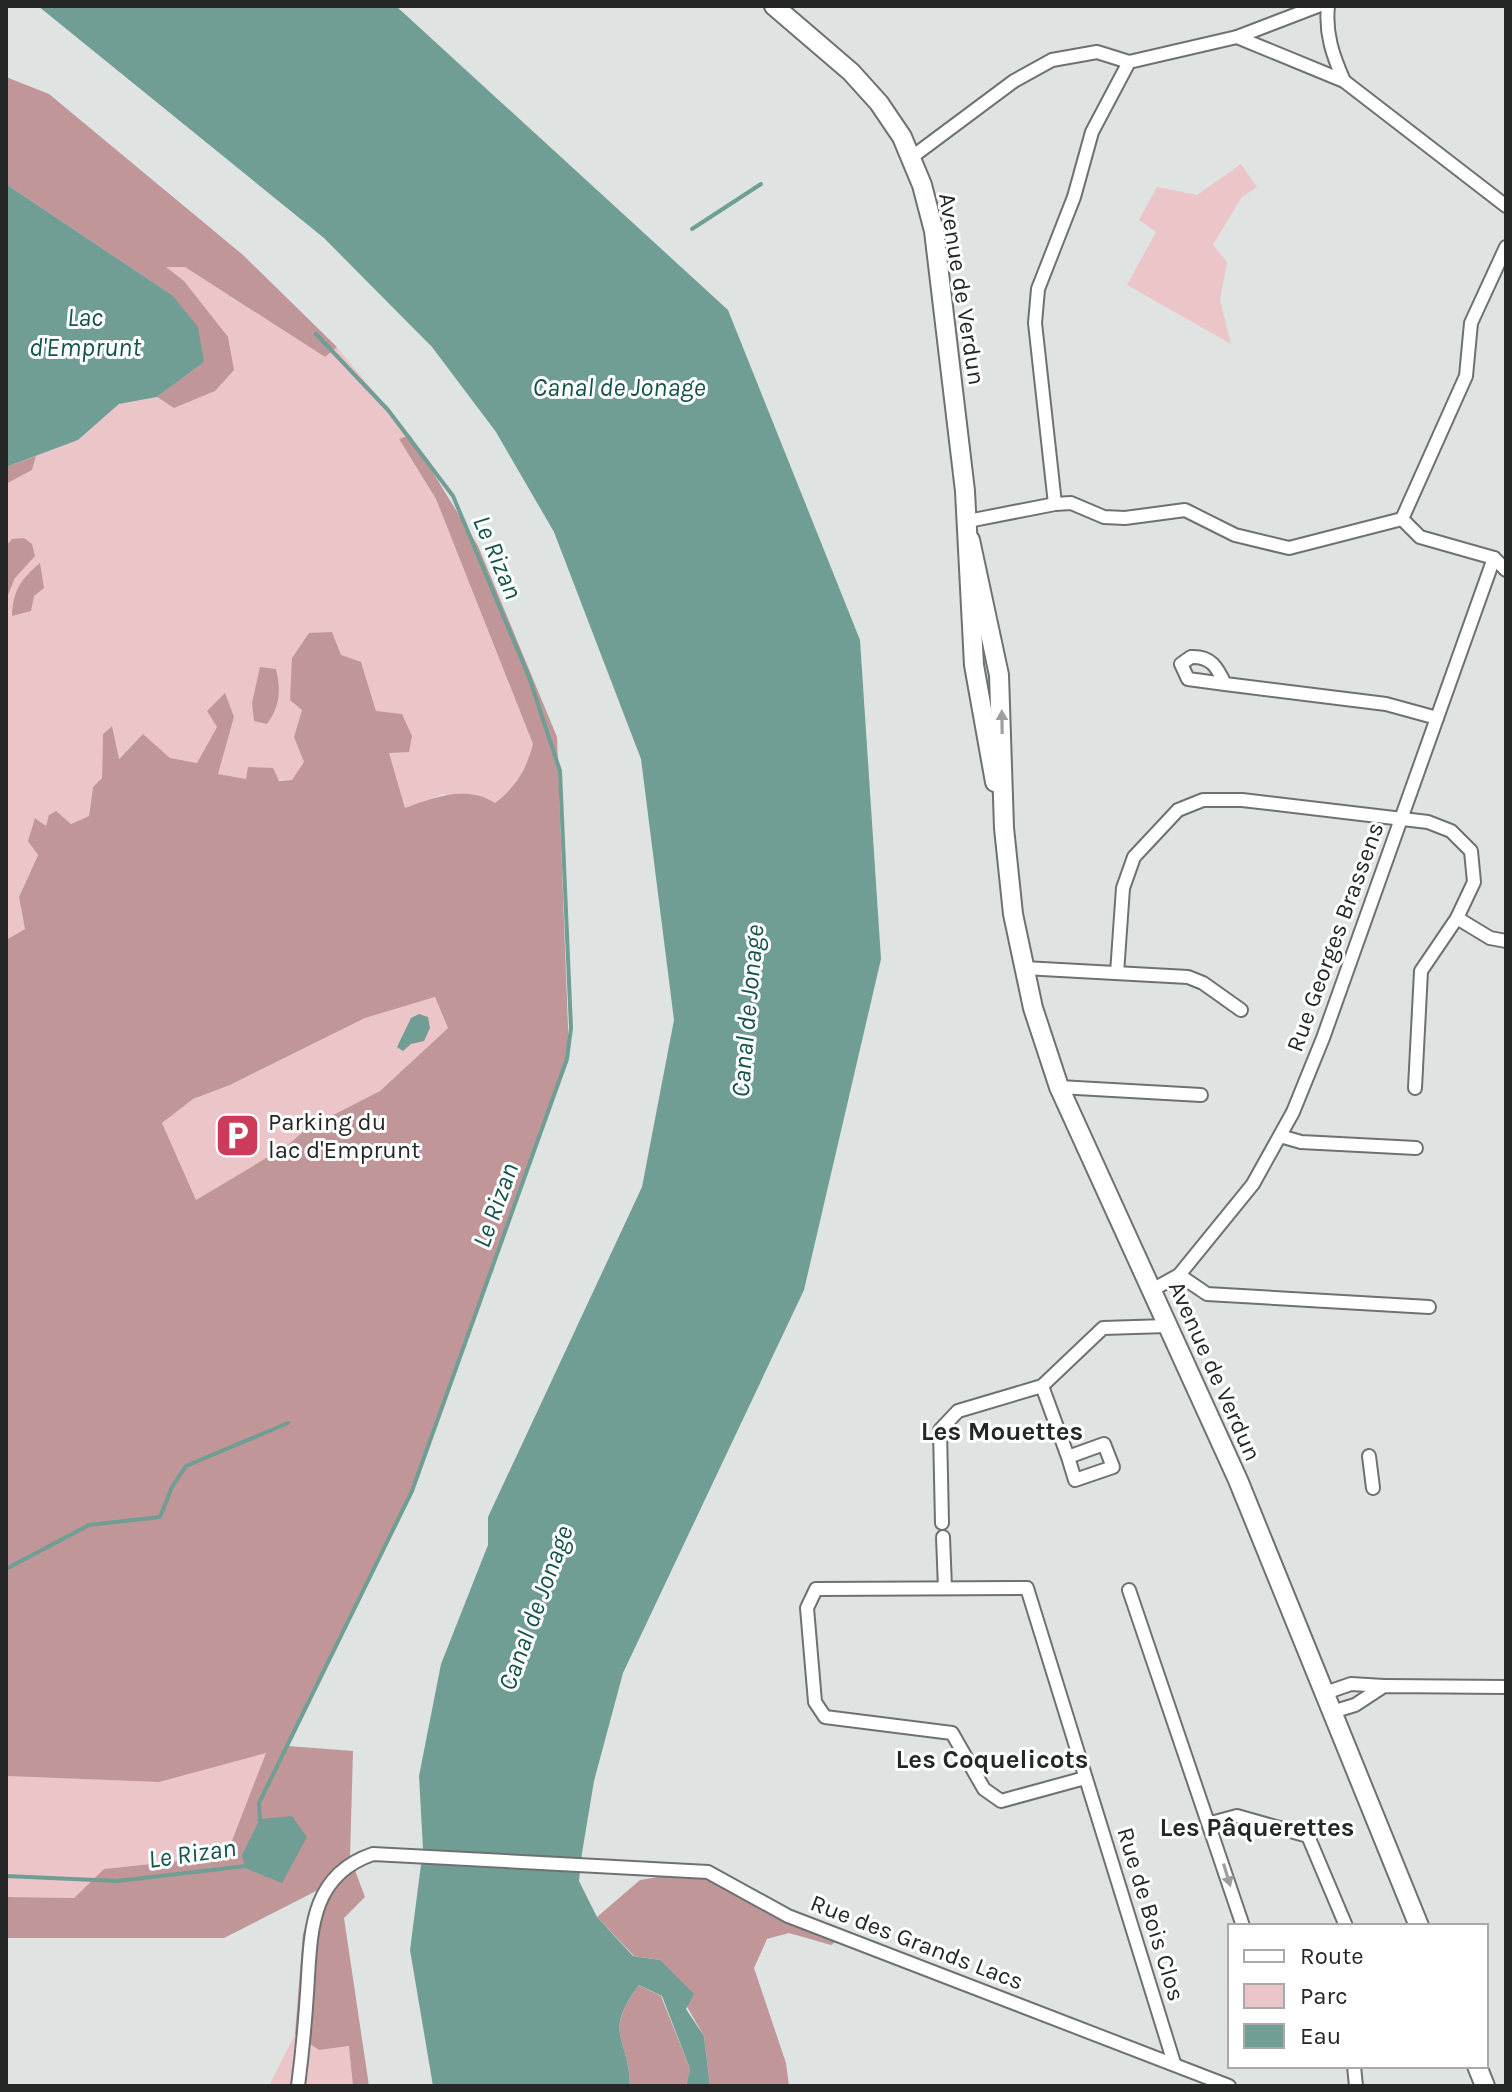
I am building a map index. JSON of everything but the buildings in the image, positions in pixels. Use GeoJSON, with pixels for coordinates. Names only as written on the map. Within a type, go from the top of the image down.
{"type":"FeatureCollection","features":[{"type":"Feature","properties":{"kind":"main road","name":"Avenue de Verdun"},"geometry":{"type":"LineString","coordinates":[[774,6],[851,72],[879,103],[912,157],[934,231],[970,540],[974,665],[1004,828],[1013,914],[1033,1008],[1059,1087],[1100,1184],[1238,1480],[1418,1924]]}},
{"type":"Feature","properties":{"kind":"street"},"geometry":{"type":"LineString","coordinates":[[912,157],[1014,81],[1052,60],[1097,52],[1129,62],[1237,37],[1318,6]]}},
{"type":"Feature","properties":{"kind":"street"},"geometry":{"type":"LineString","coordinates":[[1328,6],[1326,26],[1344,81]]}},
{"type":"Feature","properties":{"kind":"street"},"geometry":{"type":"LineString","coordinates":[[1237,37],[1344,81],[1506,206]]}},
{"type":"Feature","properties":{"kind":"street"},"geometry":{"type":"LineString","coordinates":[[1055,504],[1035,323],[1038,289],[1074,197],[1092,132],[1129,62]]}},
{"type":"Feature","properties":{"kind":"street"},"geometry":{"type":"LineString","coordinates":[[1402,519],[1466,376],[1471,323],[1506,247]]}},
{"type":"Feature","properties":{"kind":"street"},"geometry":{"type":"LineString","coordinates":[[968,521],[1071,503],[1104,517],[1125,518],[1185,510],[1235,535],[1289,548],[1402,519]]}},
{"type":"Feature","properties":{"kind":"street"},"geometry":{"type":"LineString","coordinates":[[1402,519],[1420,537],[1494,558],[1506,570]]}},
{"type":"Feature","properties":{"kind":"street","name":"Rue Georges Brassens"},"geometry":{"type":"LineString","coordinates":[[1152,1290],[1179,1275],[1253,1184],[1280,1136],[1323,1038],[1494,558]]}},
{"type":"Feature","properties":{"kind":"street"},"geometry":{"type":"LineString","coordinates":[[1225,684],[1386,704],[1437,718]]}},
{"type":"Feature","properties":{"kind":"street"},"geometry":{"type":"LineString","coordinates":[[1117,973],[1123,888],[1134,857],[1178,810],[1203,800],[1242,800],[1428,822],[1451,831],[1471,851],[1474,882],[1457,918],[1421,971],[1415,1088]]}},
{"type":"Feature","properties":{"kind":"street"},"geometry":{"type":"LineString","coordinates":[[1457,918],[1490,938],[1506,941]]}},
{"type":"Feature","properties":{"kind":"street"},"geometry":{"type":"LineString","coordinates":[[1024,968],[1188,977],[1203,983],[1241,1010]]}},
{"type":"Feature","properties":{"kind":"street"},"geometry":{"type":"LineString","coordinates":[[1059,1087],[1201,1095]]}},
{"type":"Feature","properties":{"kind":"street"},"geometry":{"type":"LineString","coordinates":[[1280,1136],[1301,1142],[1416,1148]]}},
{"type":"Feature","properties":{"kind":"street"},"geometry":{"type":"LineString","coordinates":[[1179,1275],[1207,1294],[1429,1307]]}},
{"type":"Feature","properties":{"kind":"street"},"geometry":{"type":"LineString","coordinates":[[942,1523],[940,1430],[958,1411],[1042,1386],[1103,1328],[1167,1326]]}},
{"type":"Feature","properties":{"kind":"street"},"geometry":{"type":"LineString","coordinates":[[1042,1386],[1068,1457]]}},
{"type":"Feature","properties":{"kind":"street"},"geometry":{"type":"LineString","coordinates":[[1369,1456],[1373,1488]]}},
{"type":"Feature","properties":{"kind":"street"},"geometry":{"type":"LineString","coordinates":[[943,1537],[945,1588]]}},
{"type":"Feature","properties":{"kind":"street","name":"Rue de Bois Clos"},"geometry":{"type":"LineString","coordinates":[[1085,1778],[1001,1801],[984,1789],[952,1733],[825,1717],[815,1702],[807,1608],[816,1589],[1027,1588],[1174,2063]]}},
{"type":"Feature","properties":{"kind":"street"},"geometry":{"type":"LineString","coordinates":[[1129,1590],[1211,1823],[1242,1924]]}},
{"type":"Feature","properties":{"kind":"street"},"geometry":{"type":"LineString","coordinates":[[1325,1693],[1351,1684],[1506,1687]]}},
{"type":"Feature","properties":{"kind":"street"},"geometry":{"type":"LineString","coordinates":[[1332,1712],[1355,1705],[1384,1686]]}},
{"type":"Feature","properties":{"kind":"street"},"geometry":{"type":"LineString","coordinates":[[1211,1823],[1237,1816],[1308,1836],[1345,1924]]}},
{"type":"Feature","properties":{"kind":"street","name":"Rue des Grands Lacs"},"geometry":{"type":"LineString","coordinates":[[298,2086],[310,1934],[323,1895],[338,1872],[357,1859],[373,1854],[708,1872],[788,1916],[1229,2086]]}},
{"type":"Feature","properties":{"kind":"green space"},"geometry":{"type":"Polygon","coordinates":[[[1241,164],[1257,187],[1241,198],[1213,245],[1227,262],[1220,300],[1231,344],[1127,285],[1156,232],[1139,220],[1157,187],[1197,195],[1241,164]]]}},
{"type":"Feature","properties":{"kind":"green space"},"geometry":{"type":"Polygon","coordinates":[[[164,267],[185,267],[325,357],[337,347],[410,435],[399,439],[436,499],[533,744],[519,777],[495,803],[443,794],[405,808],[361,662],[302,710],[294,737],[305,762],[292,780],[247,779],[217,774],[234,717],[217,727],[197,763],[170,758],[143,734],[118,759],[111,726],[103,734],[102,778],[93,787],[89,816],[71,824],[46,827],[36,818],[38,854],[19,897],[25,929],[6,940],[6,600],[15,578],[6,546],[6,484],[32,470],[36,456],[78,440],[119,404],[157,397],[175,408],[164,267]]]}},
{"type":"Feature","properties":{"kind":"green space"},"geometry":{"type":"Polygon","coordinates":[[[435,997],[448,1028],[380,1091],[306,1129],[288,1145],[196,1200],[162,1123],[193,1099],[230,1085],[365,1018],[435,997]]]}},
{"type":"Feature","properties":{"kind":"green space"},"geometry":{"type":"Polygon","coordinates":[[[267,1752],[226,1856],[104,1869],[74,1898],[6,1897],[6,1776],[159,1782],[267,1752]]]}},
{"type":"Feature","properties":{"kind":"green space"},"geometry":{"type":"Polygon","coordinates":[[[295,2034],[319,2050],[350,2046],[353,2086],[269,2086],[295,2034]]]}},
{"type":"Feature","properties":{"kind":"shaded area"},"geometry":{"type":"Polygon","coordinates":[[[6,77],[49,94],[243,255],[337,347],[325,357],[185,267],[166,267],[184,281],[228,337],[234,370],[215,391],[174,408],[157,397],[204,362],[172,295],[6,184],[6,77]]]}},
{"type":"Feature","properties":{"kind":"shaded area"},"geometry":{"type":"Polygon","coordinates":[[[410,435],[478,546],[557,737],[569,1053],[412,1494],[288,1746],[353,1751],[350,1857],[365,1897],[344,1918],[369,2086],[353,2086],[349,2046],[319,2050],[295,2034],[303,1934],[318,1890],[224,1938],[6,1938],[6,1897],[74,1898],[104,1869],[226,1856],[266,1753],[159,1782],[6,1776],[6,940],[25,929],[19,897],[38,855],[28,841],[35,818],[46,826],[49,815],[56,811],[71,824],[89,816],[93,787],[102,778],[103,734],[112,726],[119,759],[143,734],[170,758],[197,763],[217,727],[207,711],[225,693],[234,717],[218,774],[246,779],[248,767],[273,768],[279,781],[292,780],[304,762],[294,737],[302,710],[290,700],[292,658],[309,633],[332,632],[341,655],[361,662],[376,711],[402,714],[412,736],[409,752],[389,753],[405,808],[439,797],[462,794],[495,803],[509,791],[523,770],[533,744],[436,499],[399,439],[410,435]],[[435,997],[365,1018],[230,1085],[193,1099],[162,1123],[196,1200],[288,1145],[306,1129],[380,1091],[448,1028],[435,997]]]}},
{"type":"Feature","properties":{"kind":"shaded area"},"geometry":{"type":"Polygon","coordinates":[[[36,456],[32,470],[6,484],[6,467],[36,456]]]}},
{"type":"Feature","properties":{"kind":"shaded area"},"geometry":{"type":"Polygon","coordinates":[[[24,538],[32,544],[35,556],[15,578],[6,600],[6,546],[12,539],[24,538]]]}},
{"type":"Feature","properties":{"kind":"shaded area"},"geometry":{"type":"Polygon","coordinates":[[[40,563],[44,588],[34,596],[31,611],[12,616],[19,586],[40,563]]]}},
{"type":"Feature","properties":{"kind":"shaded area"},"geometry":{"type":"Polygon","coordinates":[[[260,667],[276,669],[279,684],[277,704],[267,724],[254,721],[252,703],[260,667]]]}},
{"type":"Feature","properties":{"kind":"shaded area"},"geometry":{"type":"Polygon","coordinates":[[[670,1875],[707,1879],[784,1920],[838,1940],[831,1945],[789,1933],[767,1939],[754,1968],[786,2063],[789,2086],[710,2086],[704,2036],[660,1960],[634,1956],[597,1917],[640,1880],[670,1875]]]}},
{"type":"Feature","properties":{"kind":"shaded area"},"geometry":{"type":"Polygon","coordinates":[[[639,1985],[661,1996],[690,2069],[686,2086],[630,2086],[620,2026],[628,2002],[639,1985]]]}},
{"type":"Feature","properties":{"kind":"water","name":"Canal de Jonage"},"geometry":{"type":"Polygon","coordinates":[[[38,6],[396,6],[728,310],[860,640],[881,959],[804,1290],[623,1673],[594,1781],[579,1881],[597,1917],[633,1956],[660,1960],[694,1994],[686,2009],[704,2036],[710,2086],[686,2086],[690,2069],[662,1996],[639,1985],[628,2002],[620,2026],[630,2086],[433,2086],[410,1950],[423,1849],[419,1776],[441,1664],[488,1545],[488,1517],[642,1187],[674,1020],[641,759],[554,532],[496,432],[432,347],[324,238],[38,6]]]}},
{"type":"Feature","properties":{"kind":"water","name":"Lac d'Emprunt"},"geometry":{"type":"Polygon","coordinates":[[[6,184],[172,295],[198,327],[204,362],[157,397],[119,404],[78,440],[6,467],[6,184]]]}},
{"type":"Feature","properties":{"kind":"water"},"geometry":{"type":"Polygon","coordinates":[[[419,1014],[428,1017],[430,1028],[424,1041],[411,1044],[403,1051],[397,1047],[411,1018],[419,1014]]]}},
{"type":"Feature","properties":{"kind":"water"},"geometry":{"type":"Polygon","coordinates":[[[292,1816],[307,1837],[282,1883],[245,1868],[242,1855],[260,1819],[292,1816]]]}},
{"type":"Feature","properties":{"kind":"waterway"},"geometry":{"type":"LineString","coordinates":[[692,229],[761,184]]}},
{"type":"Feature","properties":{"kind":"waterway","name":"Le Rizan"},"geometry":{"type":"LineString","coordinates":[[260,1822],[259,1803],[412,1491],[567,1059],[571,1028],[560,771],[529,677],[453,496],[388,410],[316,334]]}},
{"type":"Feature","properties":{"kind":"waterway"},"geometry":{"type":"LineString","coordinates":[[6,1569],[89,1525],[160,1517],[172,1487],[186,1466],[288,1423]]}},
{"type":"Feature","properties":{"kind":"waterway","name":"Le Rizan"},"geometry":{"type":"LineString","coordinates":[[6,1876],[117,1881],[246,1866]]}},
{"type":"Feature","properties":{"kind":"place","name":"Parking du lac d'Emprunt"},"geometry":{"type":"Point","coordinates":[237,1136]}},
{"type":"Feature","properties":{"kind":"district","name":"Les Mouettes"},"geometry":{"type":"Point","coordinates":[1002,1431]}},
{"type":"Feature","properties":{"kind":"district","name":"Les Coquelicots"},"geometry":{"type":"Point","coordinates":[992,1759]}},
{"type":"Feature","properties":{"kind":"district","name":"Les Pâquerettes"},"geometry":{"type":"Point","coordinates":[1257,1827]}}]}
